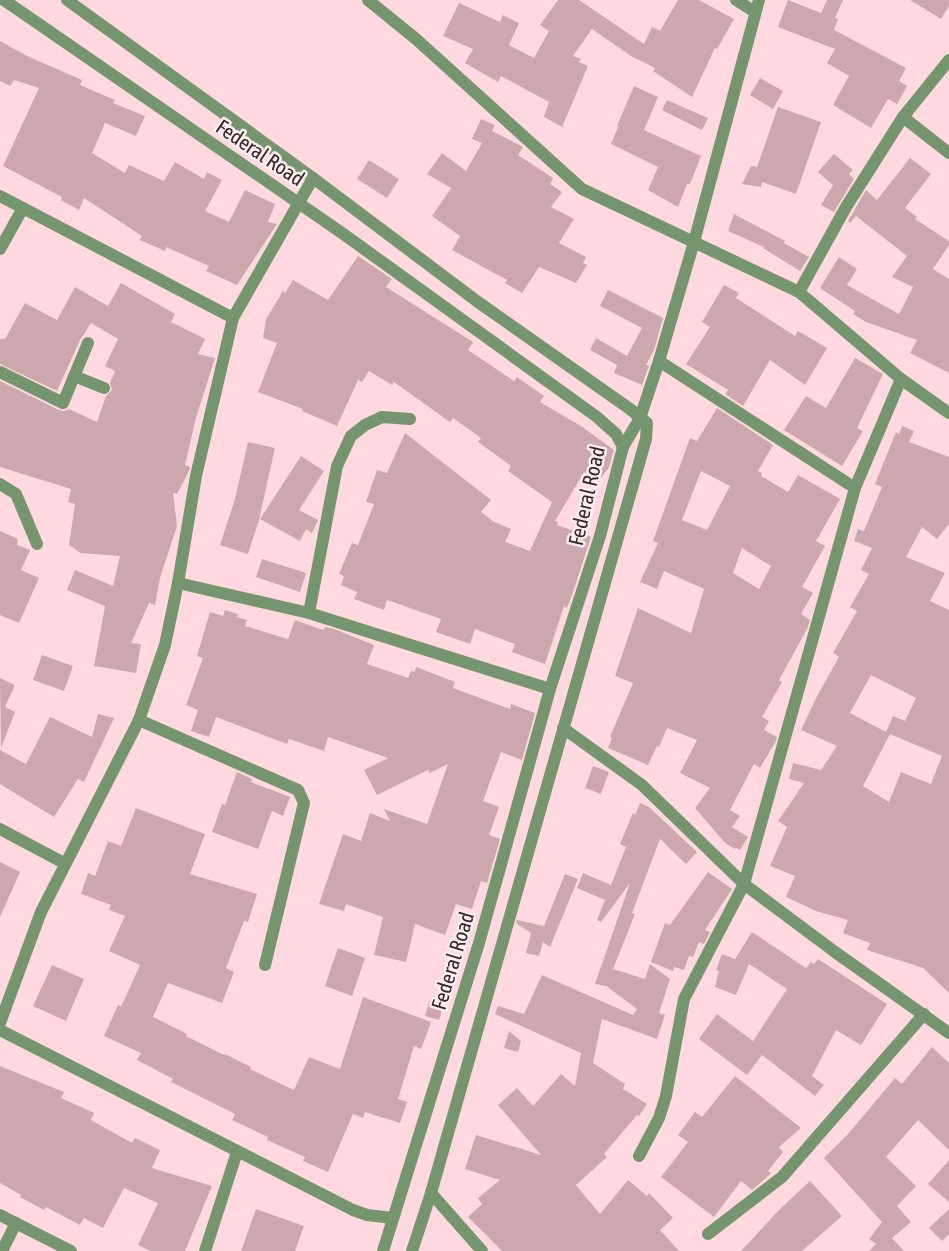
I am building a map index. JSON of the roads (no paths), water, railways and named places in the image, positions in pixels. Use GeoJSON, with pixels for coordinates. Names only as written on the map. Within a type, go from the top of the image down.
{"type":"FeatureCollection","features":[{"type":"Feature","properties":{"kind":"street","name":"Federal Road"},"geometry":{"type":"LineString","coordinates":[[4,0],[298,203],[597,417],[616,434],[623,447],[600,536],[550,689],[482,932],[383,1251]]}},
{"type":"Feature","properties":{"kind":"street","name":"Federal Road"},"geometry":{"type":"LineString","coordinates":[[67,0],[313,178],[478,303],[647,423],[646,439],[412,1251]]}},
{"type":"Feature","properties":{"kind":"street"},"geometry":{"type":"LineString","coordinates":[[368,0],[417,39],[582,189],[799,292],[901,379],[949,413]]}},
{"type":"Feature","properties":{"kind":"street"},"geometry":{"type":"LineString","coordinates":[[623,447],[640,418],[659,362],[694,242],[757,6],[736,0]]}},
{"type":"Feature","properties":{"kind":"street"},"geometry":{"type":"LineString","coordinates":[[799,292],[846,207],[903,117],[949,60]]}},
{"type":"Feature","properties":{"kind":"street"},"geometry":{"type":"LineString","coordinates":[[903,117],[949,153]]}},
{"type":"Feature","properties":{"kind":"street"},"geometry":{"type":"LineString","coordinates":[[0,1023],[40,912],[139,720],[165,645],[196,476],[233,318],[313,178]]}},
{"type":"Feature","properties":{"kind":"street"},"geometry":{"type":"LineString","coordinates":[[0,196],[233,318]]}},
{"type":"Feature","properties":{"kind":"street"},"geometry":{"type":"LineString","coordinates":[[0,249],[23,208]]}},
{"type":"Feature","properties":{"kind":"street"},"geometry":{"type":"LineString","coordinates":[[0,372],[63,403],[88,343]]}},
{"type":"Feature","properties":{"kind":"street"},"geometry":{"type":"LineString","coordinates":[[659,362],[855,488]]}},
{"type":"Feature","properties":{"kind":"street"},"geometry":{"type":"LineString","coordinates":[[74,376],[104,388]]}},
{"type":"Feature","properties":{"kind":"street"},"geometry":{"type":"LineString","coordinates":[[639,1156],[659,1118],[666,1096],[684,999],[744,884],[855,488],[901,379]]}},
{"type":"Feature","properties":{"kind":"street"},"geometry":{"type":"LineString","coordinates":[[309,613],[337,466],[351,436],[365,425],[382,417],[410,419]]}},
{"type":"Feature","properties":{"kind":"street"},"geometry":{"type":"LineString","coordinates":[[0,484],[16,494],[37,544]]}},
{"type":"Feature","properties":{"kind":"street"},"geometry":{"type":"LineString","coordinates":[[178,583],[309,613],[550,689]]}},
{"type":"Feature","properties":{"kind":"street"},"geometry":{"type":"LineString","coordinates":[[139,720],[298,790],[301,795],[304,803],[265,965]]}},
{"type":"Feature","properties":{"kind":"street"},"geometry":{"type":"LineString","coordinates":[[563,728],[642,785],[744,884],[949,1033]]}},
{"type":"Feature","properties":{"kind":"street"},"geometry":{"type":"LineString","coordinates":[[0,829],[64,863]]}},
{"type":"Feature","properties":{"kind":"street"},"geometry":{"type":"LineString","coordinates":[[708,1234],[782,1177],[924,1014]]}},
{"type":"Feature","properties":{"kind":"street"},"geometry":{"type":"LineString","coordinates":[[0,1030],[353,1210],[367,1215],[393,1218]]}},
{"type":"Feature","properties":{"kind":"street"},"geometry":{"type":"LineString","coordinates":[[205,1251],[237,1152]]}},
{"type":"Feature","properties":{"kind":"street"},"geometry":{"type":"LineString","coordinates":[[430,1193],[482,1251]]}},
{"type":"Feature","properties":{"kind":"street"},"geometry":{"type":"LineString","coordinates":[[0,1215],[71,1251]]}},
{"type":"Feature","properties":{"kind":"street"},"geometry":{"type":"LineString","coordinates":[[2,1251],[16,1223]]}}]}
